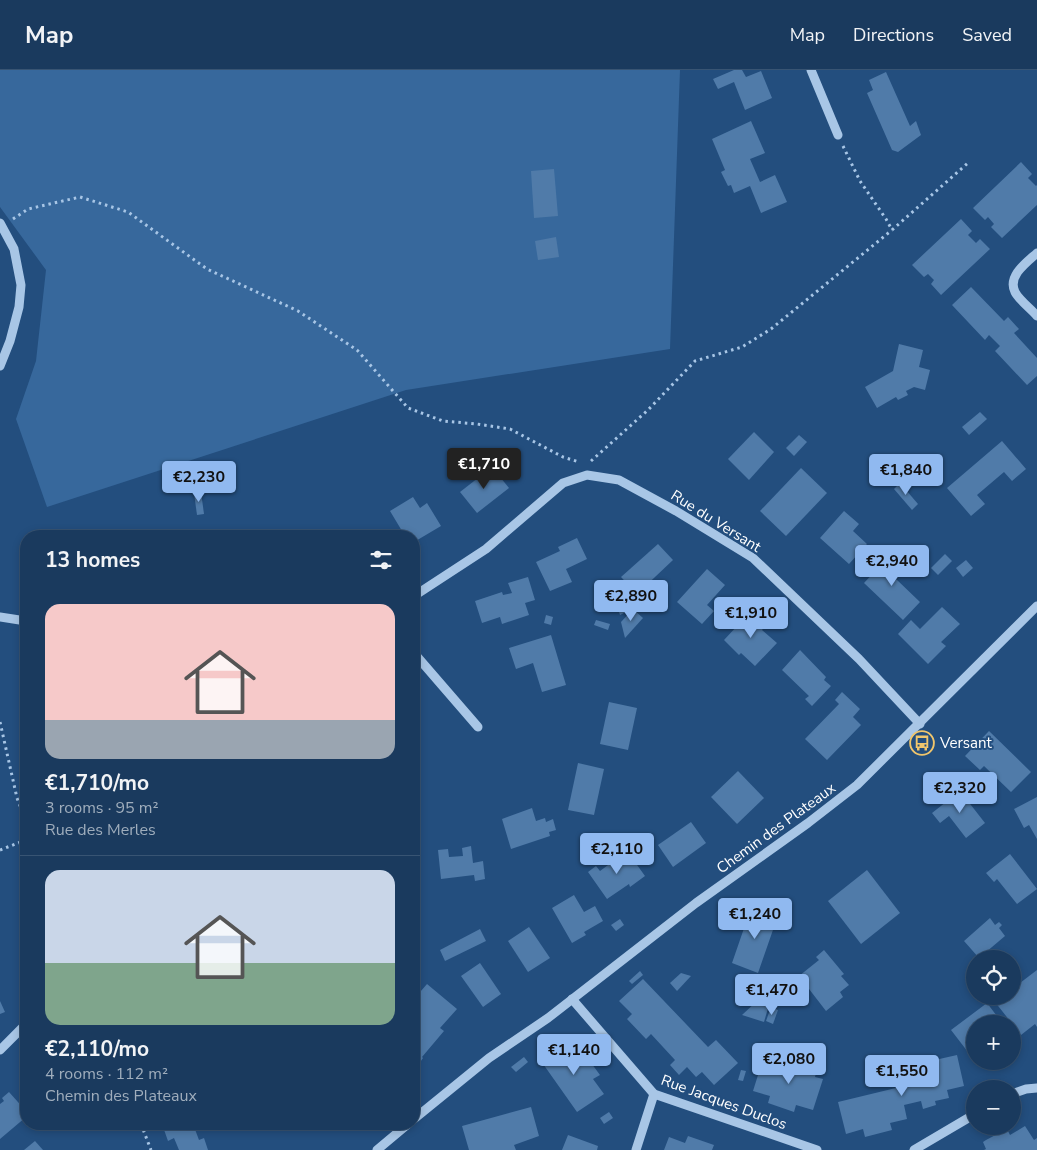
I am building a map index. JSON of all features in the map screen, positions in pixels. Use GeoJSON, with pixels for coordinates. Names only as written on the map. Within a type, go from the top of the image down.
{"type":"FeatureCollection","features":[{"type":"Feature","properties":{"kind":"street"},"geometry":{"type":"LineString","coordinates":[[811,70],[838,135]]}},
{"type":"Feature","properties":{"kind":"street"},"geometry":{"type":"LineString","coordinates":[[0,366],[10,340],[19,307],[21,285],[14,249],[1,224]]}},
{"type":"Feature","properties":{"kind":"street"},"geometry":{"type":"LineString","coordinates":[[1037,253],[1019,270],[1014,281],[1015,292],[1037,316]]}},
{"type":"Feature","properties":{"kind":"street","name":"Rue du Versant"},"geometry":{"type":"LineString","coordinates":[[420,592],[486,549],[564,482],[587,475],[619,480],[676,511],[753,558],[859,660],[920,724]]}},
{"type":"Feature","properties":{"kind":"street","name":"Chemin des Plateaux"},"geometry":{"type":"LineString","coordinates":[[420,1114],[489,1058],[572,999],[696,903],[800,829],[857,785],[1037,606]]}},
{"type":"Feature","properties":{"kind":"street"},"geometry":{"type":"LineString","coordinates":[[0,617],[20,621]]}},
{"type":"Feature","properties":{"kind":"street"},"geometry":{"type":"LineString","coordinates":[[420,660],[478,728]]}},
{"type":"Feature","properties":{"kind":"street","name":"Rue Jacques Duclos"},"geometry":{"type":"LineString","coordinates":[[572,999],[654,1094],[817,1150]]}},
{"type":"Feature","properties":{"kind":"street"},"geometry":{"type":"LineString","coordinates":[[0,1050],[20,1030]]}},
{"type":"Feature","properties":{"kind":"street"},"geometry":{"type":"LineString","coordinates":[[1021,1091],[1037,1088]]}},
{"type":"Feature","properties":{"kind":"street"},"geometry":{"type":"LineString","coordinates":[[636,1150],[654,1094]]}},
{"type":"Feature","properties":{"kind":"street"},"geometry":{"type":"LineString","coordinates":[[914,1150],[966,1119]]}},
{"type":"Feature","properties":{"kind":"street"},"geometry":{"type":"LineString","coordinates":[[377,1150],[401,1130]]}},
{"type":"Feature","properties":{"kind":"path"},"geometry":{"type":"LineString","coordinates":[[838,135],[860,181],[892,230]]}},
{"type":"Feature","properties":{"kind":"path"},"geometry":{"type":"LineString","coordinates":[[1,224],[28,209],[80,197],[128,212],[206,269],[298,311],[357,350],[408,408],[442,421],[510,429],[563,457],[588,465],[648,410],[695,361],[742,347],[764,333],[892,230],[969,162]]}},
{"type":"Feature","properties":{"kind":"path"},"geometry":{"type":"LineString","coordinates":[[0,722],[20,806]]}},
{"type":"Feature","properties":{"kind":"path"},"geometry":{"type":"LineString","coordinates":[[0,850],[20,842]]}},
{"type":"Feature","properties":{"kind":"path"},"geometry":{"type":"LineString","coordinates":[[143,1130],[151,1150]]}},
{"type":"Feature","properties":{"kind":"shaded area"},"geometry":{"type":"Polygon","coordinates":[[[0,70],[680,70],[670,349],[406,390],[47,507],[16,419],[36,361],[46,270],[0,207],[0,70]]]}},
{"type":"Feature","properties":{"kind":"building"},"geometry":{"type":"Polygon","coordinates":[[[734,70],[742,70],[746,77],[761,71],[772,98],[745,110],[734,82],[718,89],[713,79],[734,70]]]}},
{"type":"Feature","properties":{"kind":"building"},"geometry":{"type":"Polygon","coordinates":[[[886,72],[910,126],[916,121],[921,135],[898,152],[892,150],[867,93],[873,90],[869,80],[886,72]]]}},
{"type":"Feature","properties":{"kind":"building"},"geometry":{"type":"Polygon","coordinates":[[[751,121],[765,153],[750,159],[760,182],[775,175],[787,202],[761,213],[750,186],[734,193],[731,185],[728,186],[721,172],[725,170],[712,139],[751,121]]]}},
{"type":"Feature","properties":{"kind":"building"},"geometry":{"type":"Polygon","coordinates":[[[1021,162],[1032,174],[1028,178],[1037,185],[1037,205],[1002,238],[991,227],[994,224],[988,217],[985,220],[973,208],[1021,162]]]}},
{"type":"Feature","properties":{"kind":"building"},"geometry":{"type":"Polygon","coordinates":[[[554,169],[558,216],[534,218],[531,171],[554,169]]]}},
{"type":"Feature","properties":{"kind":"building"},"geometry":{"type":"Polygon","coordinates":[[[961,219],[972,231],[968,235],[976,243],[980,239],[990,249],[941,295],[931,284],[934,280],[928,274],[924,277],[912,265],[961,219]]]}},
{"type":"Feature","properties":{"kind":"building"},"geometry":{"type":"Polygon","coordinates":[[[556,237],[559,257],[538,260],[535,241],[556,237]]]}},
{"type":"Feature","properties":{"kind":"building"},"geometry":{"type":"Polygon","coordinates":[[[971,287],[1004,321],[1008,317],[1019,329],[1014,333],[1037,358],[1037,376],[1027,385],[995,351],[1000,346],[989,335],[985,340],[952,305],[971,287]]]}},
{"type":"Feature","properties":{"kind":"building"},"geometry":{"type":"Polygon","coordinates":[[[899,344],[923,350],[919,367],[930,370],[925,390],[914,387],[906,391],[908,395],[898,400],[896,397],[877,408],[865,387],[893,371],[899,344]]]}},
{"type":"Feature","properties":{"kind":"building"},"geometry":{"type":"Polygon","coordinates":[[[980,412],[987,419],[969,435],[962,427],[980,412]]]}},
{"type":"Feature","properties":{"kind":"building"},"geometry":{"type":"Polygon","coordinates":[[[754,432],[774,452],[749,480],[728,459],[754,432]]]}},
{"type":"Feature","properties":{"kind":"building"},"geometry":{"type":"Polygon","coordinates":[[[799,435],[807,442],[794,456],[786,448],[799,435]]]}},
{"type":"Feature","properties":{"kind":"building"},"geometry":{"type":"Polygon","coordinates":[[[1002,441],[1026,469],[1012,481],[1004,472],[977,495],[985,504],[971,516],[947,488],[1002,441]]]}},
{"type":"Feature","properties":{"kind":"building"},"geometry":{"type":"Polygon","coordinates":[[[492,467],[509,488],[477,513],[460,492],[492,467]]]}},
{"type":"Feature","properties":{"kind":"building"},"geometry":{"type":"Polygon","coordinates":[[[801,468],[827,493],[786,536],[760,511],[801,468]]]}},
{"type":"Feature","properties":{"kind":"building"},"geometry":{"type":"Polygon","coordinates":[[[189,475],[191,487],[184,488],[182,476],[189,475]]]}},
{"type":"Feature","properties":{"kind":"building"},"geometry":{"type":"Polygon","coordinates":[[[200,478],[202,490],[193,492],[191,479],[200,478]]]}},
{"type":"Feature","properties":{"kind":"building"},"geometry":{"type":"Polygon","coordinates":[[[900,483],[918,504],[912,510],[894,489],[900,483]]]}},
{"type":"Feature","properties":{"kind":"building"},"geometry":{"type":"Polygon","coordinates":[[[201,492],[204,514],[197,515],[194,493],[201,492]]]}},
{"type":"Feature","properties":{"kind":"building"},"geometry":{"type":"Polygon","coordinates":[[[413,497],[420,508],[427,503],[441,526],[420,538],[420,530],[401,530],[390,511],[413,497]]]}},
{"type":"Feature","properties":{"kind":"building"},"geometry":{"type":"Polygon","coordinates":[[[844,511],[859,524],[853,531],[867,544],[849,564],[820,538],[844,511]]]}},
{"type":"Feature","properties":{"kind":"building"},"geometry":{"type":"Polygon","coordinates":[[[577,538],[587,559],[566,569],[572,582],[550,591],[536,562],[560,551],[558,547],[577,538]]]}},
{"type":"Feature","properties":{"kind":"building"},"geometry":{"type":"Polygon","coordinates":[[[658,544],[673,560],[637,594],[621,577],[658,544]]]}},
{"type":"Feature","properties":{"kind":"building"},"geometry":{"type":"Polygon","coordinates":[[[892,553],[907,568],[896,579],[920,602],[903,620],[864,583],[892,553]]]}},
{"type":"Feature","properties":{"kind":"building"},"geometry":{"type":"Polygon","coordinates":[[[945,554],[952,561],[938,575],[931,568],[945,554]]]}},
{"type":"Feature","properties":{"kind":"building"},"geometry":{"type":"Polygon","coordinates":[[[966,560],[973,568],[963,577],[956,568],[966,560]]]}},
{"type":"Feature","properties":{"kind":"building"},"geometry":{"type":"Polygon","coordinates":[[[707,569],[725,585],[707,605],[714,611],[702,624],[677,602],[707,569]]]}},
{"type":"Feature","properties":{"kind":"building"},"geometry":{"type":"Polygon","coordinates":[[[528,577],[535,600],[525,603],[529,615],[502,624],[500,617],[482,623],[475,601],[502,592],[503,595],[512,593],[508,583],[528,577]]]}},
{"type":"Feature","properties":{"kind":"building"},"geometry":{"type":"Polygon","coordinates":[[[627,602],[630,610],[620,615],[617,606],[627,602]]]}},
{"type":"Feature","properties":{"kind":"building"},"geometry":{"type":"Polygon","coordinates":[[[942,607],[960,624],[941,642],[946,646],[928,664],[898,634],[911,620],[920,629],[942,607]]]}},
{"type":"Feature","properties":{"kind":"building"},"geometry":{"type":"Polygon","coordinates":[[[633,609],[643,618],[625,638],[621,622],[633,609]]]}},
{"type":"Feature","properties":{"kind":"building"},"geometry":{"type":"Polygon","coordinates":[[[752,610],[767,624],[762,630],[777,643],[755,666],[741,653],[739,655],[724,640],[752,610]]]}},
{"type":"Feature","properties":{"kind":"building"},"geometry":{"type":"Polygon","coordinates":[[[546,615],[553,617],[551,625],[544,623],[546,615]]]}},
{"type":"Feature","properties":{"kind":"building"},"geometry":{"type":"Polygon","coordinates":[[[596,620],[610,624],[608,630],[594,625],[596,620]]]}},
{"type":"Feature","properties":{"kind":"building"},"geometry":{"type":"Polygon","coordinates":[[[551,635],[566,685],[542,692],[533,663],[516,669],[509,648],[551,635]]]}},
{"type":"Feature","properties":{"kind":"building"},"geometry":{"type":"Polygon","coordinates":[[[800,650],[826,677],[824,680],[831,686],[812,706],[805,699],[809,696],[782,670],[800,650]]]}},
{"type":"Feature","properties":{"kind":"building"},"geometry":{"type":"Polygon","coordinates":[[[842,692],[860,709],[853,717],[861,725],[827,760],[805,739],[839,704],[835,700],[842,692]]]}},
{"type":"Feature","properties":{"kind":"building"},"geometry":{"type":"Polygon","coordinates":[[[609,702],[637,708],[628,750],[600,744],[609,702]]]}},
{"type":"Feature","properties":{"kind":"building"},"geometry":{"type":"Polygon","coordinates":[[[989,731],[1031,772],[1011,792],[984,766],[980,770],[965,756],[989,731]]]}},
{"type":"Feature","properties":{"kind":"building"},"geometry":{"type":"Polygon","coordinates":[[[578,763],[604,769],[594,815],[568,810],[578,763]]]}},
{"type":"Feature","properties":{"kind":"building"},"geometry":{"type":"Polygon","coordinates":[[[738,771],[764,798],[737,824],[711,797],[738,771]]]}},
{"type":"Feature","properties":{"kind":"building"},"geometry":{"type":"Polygon","coordinates":[[[960,791],[985,823],[966,838],[949,816],[940,823],[932,813],[960,791]]]}},
{"type":"Feature","properties":{"kind":"building"},"geometry":{"type":"Polygon","coordinates":[[[1037,797],[1037,839],[1029,825],[1024,828],[1014,809],[1037,797]]]}},
{"type":"Feature","properties":{"kind":"building"},"geometry":{"type":"Polygon","coordinates":[[[532,808],[536,821],[545,818],[546,822],[553,819],[556,830],[549,832],[550,836],[511,849],[502,819],[532,808]]]}},
{"type":"Feature","properties":{"kind":"building"},"geometry":{"type":"Polygon","coordinates":[[[691,822],[706,843],[673,867],[658,845],[691,822]]]}},
{"type":"Feature","properties":{"kind":"building"},"geometry":{"type":"Polygon","coordinates":[[[471,846],[473,863],[483,861],[485,879],[475,881],[474,875],[441,879],[438,850],[448,849],[449,857],[463,856],[462,848],[471,846]]]}},
{"type":"Feature","properties":{"kind":"building"},"geometry":{"type":"Polygon","coordinates":[[[627,851],[645,876],[630,887],[629,884],[607,899],[588,872],[596,866],[600,871],[627,851]]]}},
{"type":"Feature","properties":{"kind":"building"},"geometry":{"type":"Polygon","coordinates":[[[1010,854],[1037,889],[1017,904],[997,879],[994,882],[986,873],[1010,854]]]}},
{"type":"Feature","properties":{"kind":"building"},"geometry":{"type":"Polygon","coordinates":[[[867,870],[900,913],[861,944],[828,901],[867,870]]]}},
{"type":"Feature","properties":{"kind":"building"},"geometry":{"type":"Polygon","coordinates":[[[574,895],[584,912],[595,906],[603,921],[584,932],[586,935],[572,943],[552,908],[574,895]]]}},
{"type":"Feature","properties":{"kind":"building"},"geometry":{"type":"Polygon","coordinates":[[[751,908],[779,918],[758,973],[732,963],[751,908]]]}},
{"type":"Feature","properties":{"kind":"building"},"geometry":{"type":"Polygon","coordinates":[[[990,918],[995,925],[999,922],[1002,925],[999,928],[1005,936],[988,950],[972,950],[964,941],[990,918]]]}},
{"type":"Feature","properties":{"kind":"building"},"geometry":{"type":"Polygon","coordinates":[[[620,919],[624,925],[616,931],[611,925],[620,919]]]}},
{"type":"Feature","properties":{"kind":"building"},"geometry":{"type":"Polygon","coordinates":[[[529,927],[550,958],[528,972],[508,941],[529,927]]]}},
{"type":"Feature","properties":{"kind":"building"},"geometry":{"type":"Polygon","coordinates":[[[480,929],[486,941],[445,961],[440,950],[480,929]]]}},
{"type":"Feature","properties":{"kind":"building"},"geometry":{"type":"Polygon","coordinates":[[[824,950],[844,974],[841,976],[849,985],[840,992],[843,997],[826,1011],[799,976],[819,960],[816,957],[824,950]]]}},
{"type":"Feature","properties":{"kind":"building"},"geometry":{"type":"Polygon","coordinates":[[[480,963],[501,994],[483,1007],[461,976],[480,963]]]}},
{"type":"Feature","properties":{"kind":"building"},"geometry":{"type":"Polygon","coordinates":[[[1037,970],[1037,1027],[1035,1024],[1021,1035],[1021,1015],[1005,1015],[997,1005],[1021,1005],[1021,982],[1037,970]]]}},
{"type":"Feature","properties":{"kind":"building"},"geometry":{"type":"Polygon","coordinates":[[[640,971],[643,975],[632,984],[629,981],[640,971]]]}},
{"type":"Feature","properties":{"kind":"building"},"geometry":{"type":"Polygon","coordinates":[[[681,973],[691,976],[677,991],[670,983],[681,973]]]}},
{"type":"Feature","properties":{"kind":"building"},"geometry":{"type":"Polygon","coordinates":[[[643,979],[708,1047],[716,1040],[738,1063],[714,1085],[702,1072],[696,1077],[687,1067],[679,1075],[670,1065],[675,1060],[651,1034],[646,1039],[627,1019],[632,1014],[619,1001],[643,979]]]}},
{"type":"Feature","properties":{"kind":"building"},"geometry":{"type":"Polygon","coordinates":[[[427,984],[457,1009],[440,1028],[444,1031],[422,1057],[420,1062],[421,1009],[420,992],[427,984]]]}},
{"type":"Feature","properties":{"kind":"building"},"geometry":{"type":"Polygon","coordinates":[[[0,1001],[5,1012],[0,1014],[0,1001]]]}},
{"type":"Feature","properties":{"kind":"building"},"geometry":{"type":"Polygon","coordinates":[[[757,1001],[769,1005],[764,1022],[742,1015],[757,1001]]]}},
{"type":"Feature","properties":{"kind":"building"},"geometry":{"type":"Polygon","coordinates":[[[984,1005],[989,1005],[996,1015],[971,1015],[984,1005]]]}},
{"type":"Feature","properties":{"kind":"building"},"geometry":{"type":"Polygon","coordinates":[[[771,1007],[778,1010],[773,1024],[766,1021],[771,1007]]]}},
{"type":"Feature","properties":{"kind":"building"},"geometry":{"type":"Polygon","coordinates":[[[966,1019],[966,1050],[951,1030],[966,1019]]]}},
{"type":"Feature","properties":{"kind":"building"},"geometry":{"type":"Polygon","coordinates":[[[568,1042],[578,1056],[584,1052],[600,1075],[593,1079],[604,1094],[577,1112],[541,1061],[568,1042]]]}},
{"type":"Feature","properties":{"kind":"building"},"geometry":{"type":"Polygon","coordinates":[[[957,1055],[964,1086],[947,1090],[949,1098],[935,1101],[936,1105],[923,1109],[921,1101],[904,1105],[907,1119],[890,1123],[892,1130],[865,1137],[863,1129],[846,1134],[838,1102],[900,1087],[897,1074],[927,1066],[926,1062],[957,1055]]]}},
{"type":"Feature","properties":{"kind":"building"},"geometry":{"type":"Polygon","coordinates":[[[524,1057],[528,1062],[516,1072],[511,1067],[524,1057]]]}},
{"type":"Feature","properties":{"kind":"building"},"geometry":{"type":"Polygon","coordinates":[[[763,1059],[793,1069],[796,1062],[817,1069],[815,1077],[823,1079],[813,1110],[796,1105],[794,1112],[768,1103],[770,1096],[753,1091],[763,1059]]]}},
{"type":"Feature","properties":{"kind":"building"},"geometry":{"type":"Polygon","coordinates":[[[741,1070],[746,1071],[743,1081],[738,1080],[741,1070]]]}},
{"type":"Feature","properties":{"kind":"building"},"geometry":{"type":"Polygon","coordinates":[[[9,1092],[20,1104],[20,1122],[0,1139],[0,1104],[4,1101],[2,1098],[9,1092]]]}},
{"type":"Feature","properties":{"kind":"building"},"geometry":{"type":"Polygon","coordinates":[[[531,1107],[539,1136],[514,1145],[516,1150],[469,1150],[462,1126],[531,1107]]]}},
{"type":"Feature","properties":{"kind":"building"},"geometry":{"type":"Polygon","coordinates":[[[609,1112],[613,1118],[604,1124],[600,1118],[609,1112]]]}},
{"type":"Feature","properties":{"kind":"building"},"geometry":{"type":"Polygon","coordinates":[[[1025,1126],[1034,1140],[1037,1138],[1037,1150],[984,1150],[986,1149],[983,1142],[986,1140],[996,1135],[1021,1135],[1021,1128],[1025,1126]]]}},
{"type":"Feature","properties":{"kind":"building"},"geometry":{"type":"Polygon","coordinates":[[[164,1130],[195,1130],[199,1140],[204,1138],[208,1150],[179,1150],[174,1138],[168,1141],[164,1130]]]}},
{"type":"Feature","properties":{"kind":"building"},"geometry":{"type":"Polygon","coordinates":[[[568,1135],[598,1146],[597,1150],[562,1150],[568,1135]]]}},
{"type":"Feature","properties":{"kind":"building"},"geometry":{"type":"Polygon","coordinates":[[[688,1136],[714,1145],[712,1150],[664,1150],[669,1137],[685,1143],[688,1136]]]}},
{"type":"Feature","properties":{"kind":"building"},"geometry":{"type":"Polygon","coordinates":[[[35,1141],[43,1150],[24,1150],[35,1141]]]}},
{"type":"Feature","properties":{"kind":"place","name":"Versant"},"geometry":{"type":"Point","coordinates":[922,743]}}]}
